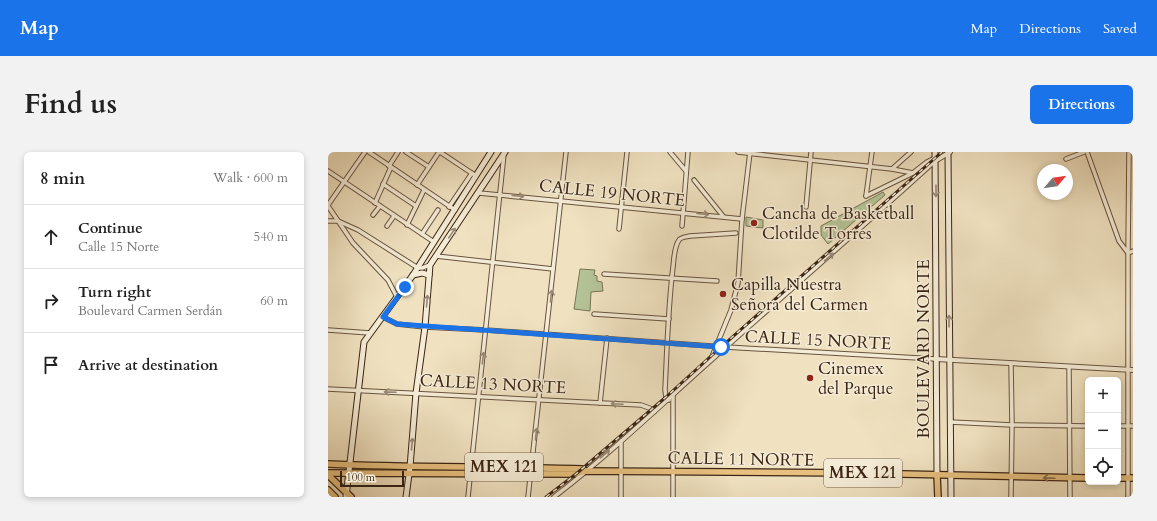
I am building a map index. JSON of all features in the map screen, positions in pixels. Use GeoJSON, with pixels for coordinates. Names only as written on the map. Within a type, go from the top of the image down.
{"type":"FeatureCollection","features":[{"type":"Feature","properties":{"kind":"main road"},"geometry":{"type":"LineString","coordinates":[[348,496],[348,473],[363,347],[366,338],[398,298],[455,210],[474,175],[491,152]]}},
{"type":"Feature","properties":{"kind":"main road"},"geometry":{"type":"LineString","coordinates":[[406,497],[416,393],[425,327],[430,265],[505,152]]}},
{"type":"Feature","properties":{"kind":"main road","name":"BOULEVARD NORTE"},"geometry":{"type":"LineString","coordinates":[[935,152],[937,159],[936,359],[938,497]]}},
{"type":"Feature","properties":{"kind":"main road","name":"BOULEVARD NORTE"},"geometry":{"type":"LineString","coordinates":[[949,153],[949,360],[951,497]]}},
{"type":"Feature","properties":{"kind":"main road"},"geometry":{"type":"LineString","coordinates":[[413,275],[422,272],[429,275]]}},
{"type":"Feature","properties":{"kind":"main road","name":"CALLE 11 NORTE"},"geometry":{"type":"LineString","coordinates":[[328,464],[471,470],[582,469],[585,471],[621,472],[1085,478]]}},
{"type":"Feature","properties":{"kind":"main road","name":"CALLE 11 NORTE"},"geometry":{"type":"LineString","coordinates":[[328,474],[409,474],[471,470]]}},
{"type":"Feature","properties":{"kind":"main road"},"geometry":{"type":"LineString","coordinates":[[328,474],[348,496]]}},
{"type":"Feature","properties":{"kind":"main road"},"geometry":{"type":"LineString","coordinates":[[328,490],[335,497]]}},
{"type":"Feature","properties":{"kind":"street"},"geometry":{"type":"LineString","coordinates":[[365,152],[328,206],[354,243],[388,280],[398,298]]}},
{"type":"Feature","properties":{"kind":"street"},"geometry":{"type":"LineString","coordinates":[[369,152],[455,210]]}},
{"type":"Feature","properties":{"kind":"street"},"geometry":{"type":"LineString","coordinates":[[375,203],[390,166],[398,152]]}},
{"type":"Feature","properties":{"kind":"street"},"geometry":{"type":"LineString","coordinates":[[406,152],[429,168]]}},
{"type":"Feature","properties":{"kind":"street"},"geometry":{"type":"LineString","coordinates":[[417,185],[440,152],[474,175],[449,207]]}},
{"type":"Feature","properties":{"kind":"street"},"geometry":{"type":"LineString","coordinates":[[468,497],[505,152]]}},
{"type":"Feature","properties":{"kind":"street"},"geometry":{"type":"LineString","coordinates":[[528,497],[566,152]]}},
{"type":"Feature","properties":{"kind":"street"},"geometry":{"type":"LineString","coordinates":[[619,229],[620,207],[627,152]]}},
{"type":"Feature","properties":{"kind":"street"},"geometry":{"type":"LineString","coordinates":[[670,152],[686,171]]}},
{"type":"Feature","properties":{"kind":"street"},"geometry":{"type":"LineString","coordinates":[[682,226],[688,152]]}},
{"type":"Feature","properties":{"kind":"street"},"geometry":{"type":"LineString","coordinates":[[738,152],[892,169],[913,173]]}},
{"type":"Feature","properties":{"kind":"street"},"geometry":{"type":"LineString","coordinates":[[806,207],[810,152]]}},
{"type":"Feature","properties":{"kind":"street"},"geometry":{"type":"LineString","coordinates":[[872,152],[866,196],[913,173],[927,162],[949,153]]}},
{"type":"Feature","properties":{"kind":"street"},"geometry":{"type":"LineString","coordinates":[[892,169],[911,152]]}},
{"type":"Feature","properties":{"kind":"street"},"geometry":{"type":"LineString","coordinates":[[1066,159],[1086,152],[1119,241],[1128,253]]}},
{"type":"Feature","properties":{"kind":"street"},"geometry":{"type":"LineString","coordinates":[[1128,497],[1130,478],[1127,426],[1131,294],[1128,253],[1129,152]]}},
{"type":"Feature","properties":{"kind":"street"},"geometry":{"type":"LineString","coordinates":[[711,360],[731,310],[738,284],[742,219],[750,153]]}},
{"type":"Feature","properties":{"kind":"street"},"geometry":{"type":"LineString","coordinates":[[554,497],[669,400],[725,347],[853,236],[937,159]]}},
{"type":"Feature","properties":{"kind":"street"},"geometry":{"type":"LineString","coordinates":[[328,171],[434,242]]}},
{"type":"Feature","properties":{"kind":"street"},"geometry":{"type":"LineString","coordinates":[[694,180],[723,216]]}},
{"type":"Feature","properties":{"kind":"street"},"geometry":{"type":"LineString","coordinates":[[383,184],[416,206]]}},
{"type":"Feature","properties":{"kind":"street"},"geometry":{"type":"LineString","coordinates":[[407,224],[424,190]]}},
{"type":"Feature","properties":{"kind":"street","name":"CALLE 19 NORTE"},"geometry":{"type":"LineString","coordinates":[[479,193],[742,219]]}},
{"type":"Feature","properties":{"kind":"street"},"geometry":{"type":"LineString","coordinates":[[373,215],[380,206]]}},
{"type":"Feature","properties":{"kind":"street"},"geometry":{"type":"LineString","coordinates":[[422,234],[438,210]]}},
{"type":"Feature","properties":{"kind":"street"},"geometry":{"type":"LineString","coordinates":[[387,226],[394,216]]}},
{"type":"Feature","properties":{"kind":"street"},"geometry":{"type":"LineString","coordinates":[[328,221],[338,221],[358,230],[418,268],[430,265]]}},
{"type":"Feature","properties":{"kind":"street"},"geometry":{"type":"LineString","coordinates":[[669,400],[666,397],[665,390],[669,319],[672,278],[676,248],[679,240],[682,237],[736,233]]}},
{"type":"Feature","properties":{"kind":"street"},"geometry":{"type":"LineString","coordinates":[[1128,235],[1133,235]]}},
{"type":"Feature","properties":{"kind":"street"},"geometry":{"type":"LineString","coordinates":[[1128,253],[1133,251]]}},
{"type":"Feature","properties":{"kind":"street"},"geometry":{"type":"LineString","coordinates":[[436,256],[554,269]]}},
{"type":"Feature","properties":{"kind":"street"},"geometry":{"type":"LineString","coordinates":[[604,274],[717,281]]}},
{"type":"Feature","properties":{"kind":"street"},"geometry":{"type":"LineString","coordinates":[[594,314],[669,319]]}},
{"type":"Feature","properties":{"kind":"street","name":"CALLE 15 NORTE"},"geometry":{"type":"LineString","coordinates":[[383,317],[397,324],[425,327],[725,347],[1133,370]]}},
{"type":"Feature","properties":{"kind":"street"},"geometry":{"type":"LineString","coordinates":[[328,330],[370,333]]}},
{"type":"Feature","properties":{"kind":"street"},"geometry":{"type":"LineString","coordinates":[[600,403],[607,338]]}},
{"type":"Feature","properties":{"kind":"street"},"geometry":{"type":"LineString","coordinates":[[1011,364],[1011,497]]}},
{"type":"Feature","properties":{"kind":"street"},"geometry":{"type":"LineString","coordinates":[[1069,367],[1070,497]]}},
{"type":"Feature","properties":{"kind":"street","name":"CALLE 13 NORTE"},"geometry":{"type":"LineString","coordinates":[[328,389],[641,405],[652,409],[654,412]]}},
{"type":"Feature","properties":{"kind":"street"},"geometry":{"type":"LineString","coordinates":[[673,396],[673,497]]}},
{"type":"Feature","properties":{"kind":"street"},"geometry":{"type":"LineString","coordinates":[[950,422],[1012,426],[1085,426]]}},
{"type":"Feature","properties":{"kind":"street"},"geometry":{"type":"LineString","coordinates":[[1121,426],[1133,426]]}},
{"type":"Feature","properties":{"kind":"street"},"geometry":{"type":"LineString","coordinates":[[621,441],[621,497]]}},
{"type":"Feature","properties":{"kind":"green space"},"geometry":{"type":"Polygon","coordinates":[[[883,192],[885,195],[828,244],[821,235],[821,226],[883,192]]]}},
{"type":"Feature","properties":{"kind":"green space","name":"Cancha de Basketball Clotilde Torres"},"geometry":{"type":"Polygon","coordinates":[[[746,217],[763,220],[763,228],[746,226],[746,217]]]}},
{"type":"Feature","properties":{"kind":"green space"},"geometry":{"type":"Polygon","coordinates":[[[580,269],[595,270],[594,275],[597,276],[597,281],[602,282],[603,291],[591,292],[590,311],[574,309],[580,269]]]}},
{"type":"Feature","properties":{"kind":"railway"},"geometry":{"type":"LineString","coordinates":[[546,497],[576,474],[666,397],[942,152]]}},
{"type":"Feature","properties":{"kind":"place","name":"Cancha de Basketball Clotilde Torres"},"geometry":{"type":"Point","coordinates":[754,223]}},
{"type":"Feature","properties":{"kind":"place","name":"Capilla Nuestra Señora del Carmen"},"geometry":{"type":"Point","coordinates":[723,294]}},
{"type":"Feature","properties":{"kind":"place","name":"Cinemex del Parque"},"geometry":{"type":"Point","coordinates":[810,378]}},
{"type":"Feature","properties":{"kind":"route"},"geometry":{"type":"LineString","coordinates":[[405,287],[383,317],[397,324],[668,342],[721,347]]}}]}
